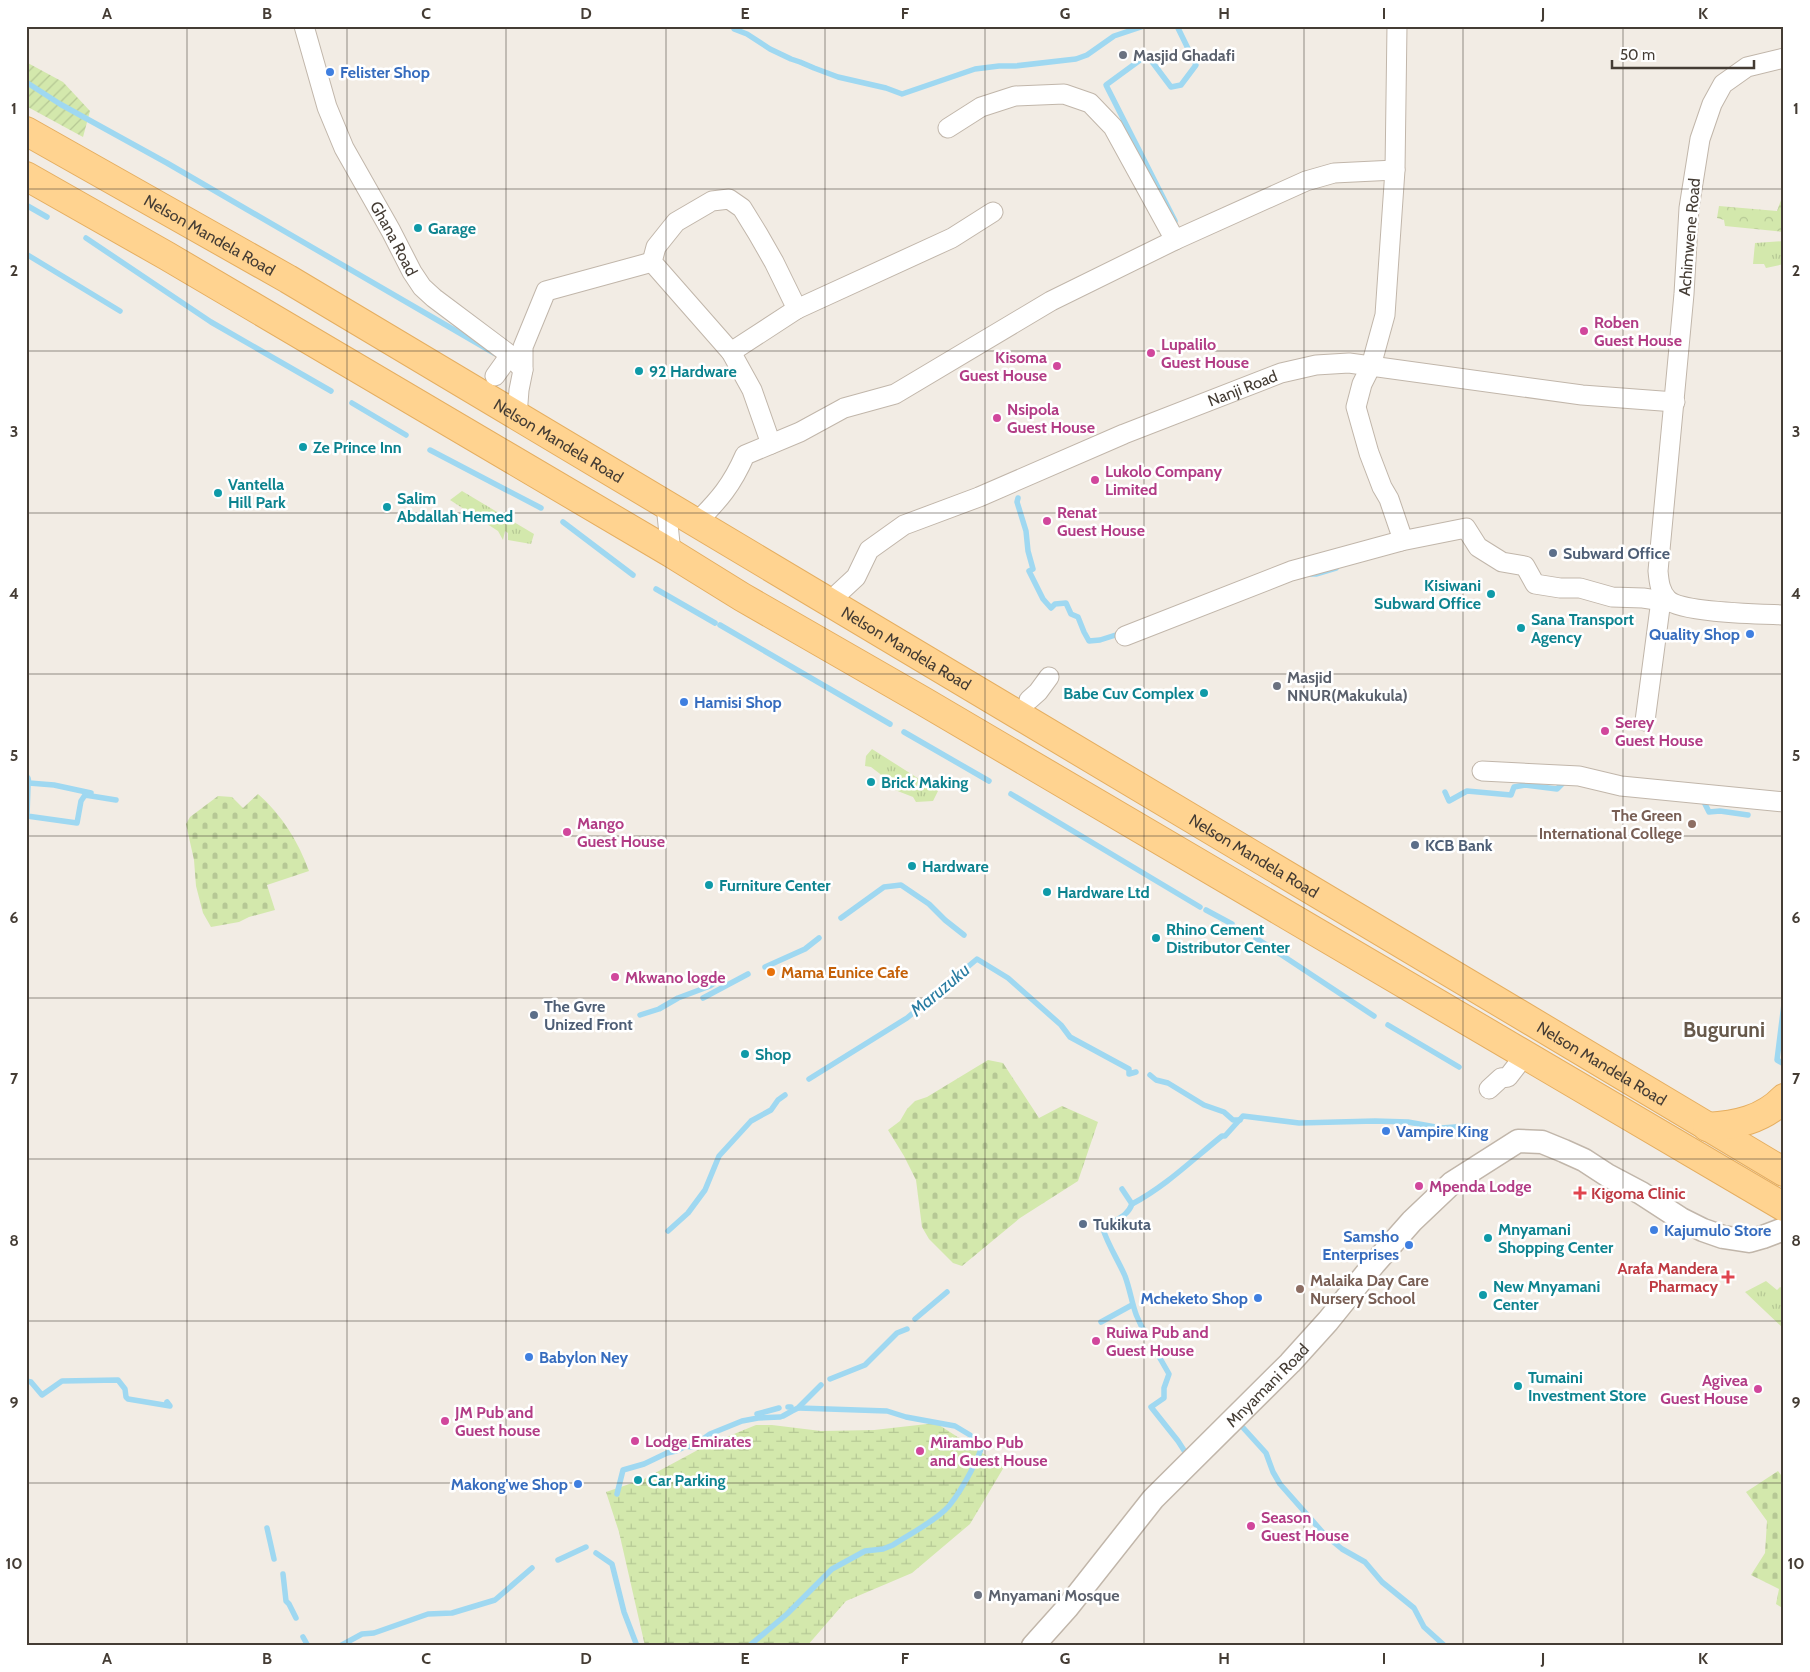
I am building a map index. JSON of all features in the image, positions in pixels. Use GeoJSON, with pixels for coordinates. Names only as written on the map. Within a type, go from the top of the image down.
{"type":"FeatureCollection","features":[{"type":"Feature","properties":{"kind":"main road","name":"Nelson Mandela Road"},"geometry":{"type":"LineString","coordinates":[[26,131],[288,279],[1784,1172]]}},
{"type":"Feature","properties":{"kind":"main road","name":"Nelson Mandela Road"},"geometry":{"type":"LineString","coordinates":[[26,176],[167,256],[671,553],[742,597],[923,701],[1779,1204]]}},
{"type":"Feature","properties":{"kind":"main road"},"geometry":{"type":"LineString","coordinates":[[1708,1127],[1734,1125],[1748,1121],[1784,1098]]}},
{"type":"Feature","properties":{"kind":"street","name":"Ghana Road"},"geometry":{"type":"LineString","coordinates":[[304,26],[328,107],[344,148],[422,288],[510,355],[523,370]]}},
{"type":"Feature","properties":{"kind":"street"},"geometry":{"type":"LineString","coordinates":[[1397,26],[1395,170],[1385,315],[1371,366],[1356,402],[1357,414],[1368,453],[1389,499],[1401,534],[1401,541]]}},
{"type":"Feature","properties":{"kind":"street","name":"Achimwene Road"},"geometry":{"type":"LineString","coordinates":[[1666,601],[1660,586],[1658,571],[1675,402],[1689,208],[1700,139],[1712,104],[1724,84],[1747,68],[1784,58]]}},
{"type":"Feature","properties":{"kind":"street"},"geometry":{"type":"LineString","coordinates":[[948,128],[981,106],[1015,96],[1064,94],[1090,103],[1113,127],[1175,240]]}},
{"type":"Feature","properties":{"kind":"street"},"geometry":{"type":"LineString","coordinates":[[696,523],[718,502],[736,476],[745,455],[800,432],[844,408],[895,394],[1051,301],[1175,240],[1306,181],[1334,173],[1395,170]]}},
{"type":"Feature","properties":{"kind":"street"},"geometry":{"type":"LineString","coordinates":[[652,262],[656,247],[676,222],[712,201],[729,199],[742,208],[774,262],[798,309]]}},
{"type":"Feature","properties":{"kind":"street"},"geometry":{"type":"LineString","coordinates":[[731,352],[798,309],[952,238],[992,212]]}},
{"type":"Feature","properties":{"kind":"street"},"geometry":{"type":"LineString","coordinates":[[652,262],[731,352],[752,390],[771,444]]}},
{"type":"Feature","properties":{"kind":"street"},"geometry":{"type":"LineString","coordinates":[[517,416],[523,370],[523,347],[546,291],[652,262]]}},
{"type":"Feature","properties":{"kind":"street"},"geometry":{"type":"LineString","coordinates":[[495,376],[510,355]]}},
{"type":"Feature","properties":{"kind":"street","name":"Nanji Road"},"geometry":{"type":"LineString","coordinates":[[829,602],[856,577],[869,550],[904,525],[980,497],[1124,434],[1281,372],[1349,363],[1371,366]]}},
{"type":"Feature","properties":{"kind":"street"},"geometry":{"type":"LineString","coordinates":[[1371,366],[1582,395],[1675,402]]}},
{"type":"Feature","properties":{"kind":"street"},"geometry":{"type":"LineString","coordinates":[[666,505],[671,553]]}},
{"type":"Feature","properties":{"kind":"street"},"geometry":{"type":"LineString","coordinates":[[1125,636],[1291,571],[1401,541],[1466,528],[1478,547],[1502,562],[1525,566],[1535,584],[1560,588],[1580,588],[1612,596],[1666,601],[1694,608],[1730,613],[1784,615]]}},
{"type":"Feature","properties":{"kind":"street"},"geometry":{"type":"LineString","coordinates":[[1645,721],[1666,601]]}},
{"type":"Feature","properties":{"kind":"street"},"geometry":{"type":"LineString","coordinates":[[1028,700],[1038,692],[1049,677]]}},
{"type":"Feature","properties":{"kind":"street"},"geometry":{"type":"LineString","coordinates":[[1482,771],[1579,776],[1621,786],[1784,802]]}},
{"type":"Feature","properties":{"kind":"street"},"geometry":{"type":"LineString","coordinates":[[1489,1089],[1501,1078],[1508,1077],[1525,1055]]}},
{"type":"Feature","properties":{"kind":"street","name":"Mnyamani Road"},"geometry":{"type":"LineString","coordinates":[[1032,1646],[1067,1608],[1153,1499],[1290,1363],[1422,1211],[1452,1183],[1518,1141],[1542,1142],[1584,1160],[1681,1219],[1723,1237],[1749,1240],[1764,1237],[1777,1231]]}},
{"type":"Feature","properties":{"kind":"street"},"geometry":{"type":"LineString","coordinates":[[1777,1231],[1779,1204]]}},
{"type":"Feature","properties":{"kind":"green space"},"geometry":{"type":"Polygon","coordinates":[[[26,62],[63,82],[90,111],[83,137],[26,106],[26,62]]]}},
{"type":"Feature","properties":{"kind":"green space"},"geometry":{"type":"Polygon","coordinates":[[[1784,192],[1784,232],[1725,226],[1724,220],[1717,218],[1719,206],[1777,211],[1784,192]]]}},
{"type":"Feature","properties":{"kind":"green space"},"geometry":{"type":"Polygon","coordinates":[[[1784,241],[1784,264],[1766,268],[1764,264],[1753,264],[1755,243],[1784,241]]]}},
{"type":"Feature","properties":{"kind":"green space"},"geometry":{"type":"Polygon","coordinates":[[[462,491],[534,534],[531,544],[508,540],[508,533],[505,531],[503,540],[498,531],[450,500],[462,491]]]}},
{"type":"Feature","properties":{"kind":"green space"},"geometry":{"type":"Polygon","coordinates":[[[872,749],[938,791],[933,801],[916,802],[913,797],[895,790],[888,780],[871,767],[865,766],[866,756],[872,749]]]}},
{"type":"Feature","properties":{"kind":"green space"},"geometry":{"type":"Polygon","coordinates":[[[258,794],[275,811],[288,829],[300,849],[309,871],[267,885],[275,910],[249,917],[239,922],[211,927],[203,913],[196,886],[194,860],[186,824],[190,817],[218,796],[232,797],[243,808],[258,794]]]}},
{"type":"Feature","properties":{"kind":"green space"},"geometry":{"type":"Polygon","coordinates":[[[988,1060],[1003,1063],[1039,1118],[1062,1106],[1098,1122],[1078,1181],[1020,1218],[962,1266],[953,1263],[929,1239],[922,1227],[916,1180],[888,1130],[900,1121],[907,1109],[915,1101],[927,1097],[988,1060]]]}},
{"type":"Feature","properties":{"kind":"green space"},"geometry":{"type":"Polygon","coordinates":[[[1766,1281],[1777,1290],[1780,1287],[1784,1289],[1784,1329],[1745,1292],[1766,1281]]]}},
{"type":"Feature","properties":{"kind":"green space"},"geometry":{"type":"Polygon","coordinates":[[[936,1423],[1004,1467],[970,1524],[912,1573],[846,1601],[807,1646],[645,1646],[619,1532],[606,1492],[644,1479],[707,1445],[756,1425],[821,1431],[874,1430],[936,1423]]]}},
{"type":"Feature","properties":{"kind":"green space"},"geometry":{"type":"Polygon","coordinates":[[[1778,1471],[1784,1479],[1784,1609],[1776,1604],[1779,1589],[1751,1575],[1765,1553],[1767,1521],[1746,1492],[1778,1471]]]}},
{"type":"Feature","properties":{"kind":"waterway"},"geometry":{"type":"LineString","coordinates":[[733,26],[734,29],[747,34],[770,49],[791,59],[838,77],[886,88],[902,94],[975,69],[1076,59],[1087,55],[1114,36],[1144,26]]}},
{"type":"Feature","properties":{"kind":"waterway"},"geometry":{"type":"LineString","coordinates":[[1175,221],[1106,85],[1147,55],[1171,87],[1181,85],[1196,65],[1177,26]]}},
{"type":"Feature","properties":{"kind":"waterway"},"geometry":{"type":"LineString","coordinates":[[26,82],[60,104],[167,163],[494,353]]}},
{"type":"Feature","properties":{"kind":"waterway"},"geometry":{"type":"LineString","coordinates":[[26,205],[47,217]]}},
{"type":"Feature","properties":{"kind":"waterway"},"geometry":{"type":"LineString","coordinates":[[86,238],[211,322],[331,391]]}},
{"type":"Feature","properties":{"kind":"waterway"},"geometry":{"type":"LineString","coordinates":[[26,254],[120,311]]}},
{"type":"Feature","properties":{"kind":"waterway"},"geometry":{"type":"LineString","coordinates":[[352,403],[406,435]]}},
{"type":"Feature","properties":{"kind":"waterway"},"geometry":{"type":"LineString","coordinates":[[430,450],[541,508]]}},
{"type":"Feature","properties":{"kind":"waterway"},"geometry":{"type":"LineString","coordinates":[[1018,498],[1017,502],[1026,531],[1028,551],[1033,569],[1029,571],[1043,599],[1051,608],[1055,604],[1066,603],[1071,614],[1078,617],[1089,641],[1100,640],[1122,633]]}},
{"type":"Feature","properties":{"kind":"waterway"},"geometry":{"type":"LineString","coordinates":[[563,522],[633,575]]}},
{"type":"Feature","properties":{"kind":"waterway"},"geometry":{"type":"LineString","coordinates":[[1309,574],[1316,574],[1336,568]]}},
{"type":"Feature","properties":{"kind":"waterway"},"geometry":{"type":"LineString","coordinates":[[656,589],[715,623]]}},
{"type":"Feature","properties":{"kind":"waterway"},"geometry":{"type":"LineString","coordinates":[[720,625],[890,724]]}},
{"type":"Feature","properties":{"kind":"waterway"},"geometry":{"type":"LineString","coordinates":[[904,732],[989,781]]}},
{"type":"Feature","properties":{"kind":"waterway"},"geometry":{"type":"LineString","coordinates":[[26,773],[28,786],[27,816],[77,823],[81,801],[85,795],[116,800]]}},
{"type":"Feature","properties":{"kind":"waterway"},"geometry":{"type":"LineString","coordinates":[[28,778],[29,783],[54,785],[91,793]]}},
{"type":"Feature","properties":{"kind":"waterway"},"geometry":{"type":"LineString","coordinates":[[1445,792],[1449,801],[1467,791],[1511,795],[1514,787],[1525,785],[1557,789],[1565,781]]}},
{"type":"Feature","properties":{"kind":"waterway"},"geometry":{"type":"LineString","coordinates":[[1011,794],[1200,907]]}},
{"type":"Feature","properties":{"kind":"waterway"},"geometry":{"type":"LineString","coordinates":[[1702,798],[1709,812],[1720,811],[1748,815]]}},
{"type":"Feature","properties":{"kind":"waterway"},"geometry":{"type":"LineString","coordinates":[[841,918],[884,887],[901,885],[929,904],[964,935]]}},
{"type":"Feature","properties":{"kind":"waterway"},"geometry":{"type":"LineString","coordinates":[[1206,910],[1232,924]]}},
{"type":"Feature","properties":{"kind":"waterway"},"geometry":{"type":"LineString","coordinates":[[765,967],[805,949],[819,938]]}},
{"type":"Feature","properties":{"kind":"waterway"},"geometry":{"type":"LineString","coordinates":[[1256,938],[1374,1016]]}},
{"type":"Feature","properties":{"kind":"waterway","name":"Maruzuku"},"geometry":{"type":"LineString","coordinates":[[809,1079],[907,1018],[977,959],[1008,978],[1061,1025],[1070,1037],[1129,1069],[1129,1074],[1136,1072]]}},
{"type":"Feature","properties":{"kind":"waterway"},"geometry":{"type":"LineString","coordinates":[[703,998],[748,974]]}},
{"type":"Feature","properties":{"kind":"waterway"},"geometry":{"type":"LineString","coordinates":[[640,1015],[659,1009],[678,998],[710,986],[719,980]]}},
{"type":"Feature","properties":{"kind":"waterway"},"geometry":{"type":"LineString","coordinates":[[1784,1004],[1777,1060],[1784,1064]]}},
{"type":"Feature","properties":{"kind":"waterway"},"geometry":{"type":"LineString","coordinates":[[1388,1025],[1459,1067]]}},
{"type":"Feature","properties":{"kind":"waterway"},"geometry":{"type":"LineString","coordinates":[[1150,1075],[1156,1080],[1168,1083],[1204,1105],[1224,1112],[1233,1120],[1240,1120]]}},
{"type":"Feature","properties":{"kind":"waterway"},"geometry":{"type":"LineString","coordinates":[[668,1231],[688,1213],[705,1190],[719,1156],[751,1121],[771,1110],[778,1100],[785,1095]]}},
{"type":"Feature","properties":{"kind":"waterway"},"geometry":{"type":"LineString","coordinates":[[1147,1335],[1136,1313],[1125,1276],[1103,1229],[1127,1213],[1132,1204],[1168,1181],[1222,1136],[1225,1136],[1243,1116],[1299,1123],[1375,1121],[1408,1122],[1441,1128],[1469,1126]]}},
{"type":"Feature","properties":{"kind":"waterway"},"geometry":{"type":"LineString","coordinates":[[1122,1189],[1132,1204]]}},
{"type":"Feature","properties":{"kind":"waterway"},"geometry":{"type":"LineString","coordinates":[[915,1319],[947,1292]]}},
{"type":"Feature","properties":{"kind":"waterway"},"geometry":{"type":"LineString","coordinates":[[1101,1322],[1132,1305]]}},
{"type":"Feature","properties":{"kind":"waterway"},"geometry":{"type":"LineString","coordinates":[[830,1379],[865,1365],[897,1333],[907,1329]]}},
{"type":"Feature","properties":{"kind":"waterway"},"geometry":{"type":"LineString","coordinates":[[1153,1346],[1169,1374],[1164,1388],[1164,1398],[1151,1407],[1178,1441],[1187,1455],[1185,1456]]}},
{"type":"Feature","properties":{"kind":"waterway"},"geometry":{"type":"LineString","coordinates":[[26,1381],[31,1382],[42,1395],[62,1381],[118,1380],[125,1389],[128,1399],[170,1406],[167,1402]]}},
{"type":"Feature","properties":{"kind":"waterway"},"geometry":{"type":"LineString","coordinates":[[794,1410],[821,1385]]}},
{"type":"Feature","properties":{"kind":"waterway"},"geometry":{"type":"LineString","coordinates":[[757,1414],[779,1408]]}},
{"type":"Feature","properties":{"kind":"waterway"},"geometry":{"type":"LineString","coordinates":[[799,1408],[887,1411],[906,1417],[955,1426],[970,1435]]}},
{"type":"Feature","properties":{"kind":"waterway"},"geometry":{"type":"LineString","coordinates":[[783,1416],[792,1411]]}},
{"type":"Feature","properties":{"kind":"waterway"},"geometry":{"type":"LineString","coordinates":[[617,1494],[623,1470],[644,1464],[686,1446],[692,1447],[710,1434],[742,1421],[780,1417]]}},
{"type":"Feature","properties":{"kind":"waterway"},"geometry":{"type":"LineString","coordinates":[[1237,1421],[1266,1453],[1280,1484],[1325,1535],[1342,1549],[1365,1562],[1382,1582],[1414,1608],[1424,1627],[1445,1646]]}},
{"type":"Feature","properties":{"kind":"waterway"},"geometry":{"type":"LineString","coordinates":[[749,1646],[787,1614],[832,1569],[865,1551],[883,1549],[893,1545],[945,1510],[966,1481],[981,1449],[972,1438]]}},
{"type":"Feature","properties":{"kind":"waterway"},"geometry":{"type":"LineString","coordinates":[[267,1528],[274,1559]]}},
{"type":"Feature","properties":{"kind":"waterway"},"geometry":{"type":"LineString","coordinates":[[558,1560],[586,1547]]}},
{"type":"Feature","properties":{"kind":"waterway"},"geometry":{"type":"LineString","coordinates":[[596,1553],[612,1564],[624,1612],[637,1646]]}},
{"type":"Feature","properties":{"kind":"waterway"},"geometry":{"type":"LineString","coordinates":[[340,1646],[362,1634],[374,1633],[428,1614],[452,1613],[495,1600],[532,1568]]}},
{"type":"Feature","properties":{"kind":"waterway"},"geometry":{"type":"LineString","coordinates":[[283,1574],[286,1601],[296,1618]]}},
{"type":"Feature","properties":{"kind":"waterway"},"geometry":{"type":"LineString","coordinates":[[303,1637],[308,1646]]}},
{"type":"Feature","properties":{"kind":"place","name":"Masjid Ghadafi"},"geometry":{"type":"Point","coordinates":[1123,55]}},
{"type":"Feature","properties":{"kind":"place","name":"Felister Shop"},"geometry":{"type":"Point","coordinates":[330,72]}},
{"type":"Feature","properties":{"kind":"place","name":"Garage"},"geometry":{"type":"Point","coordinates":[418,228]}},
{"type":"Feature","properties":{"kind":"place","name":"Roben Guest House"},"geometry":{"type":"Point","coordinates":[1584,331]}},
{"type":"Feature","properties":{"kind":"place","name":"Lupalilo Guest House"},"geometry":{"type":"Point","coordinates":[1151,353]}},
{"type":"Feature","properties":{"kind":"place","name":"Kisoma Guest House"},"geometry":{"type":"Point","coordinates":[1057,366]}},
{"type":"Feature","properties":{"kind":"place","name":"92 Hardware"},"geometry":{"type":"Point","coordinates":[639,371]}},
{"type":"Feature","properties":{"kind":"place","name":"Nsipola Guest House"},"geometry":{"type":"Point","coordinates":[997,418]}},
{"type":"Feature","properties":{"kind":"place","name":"Ze Prince Inn"},"geometry":{"type":"Point","coordinates":[303,447]}},
{"type":"Feature","properties":{"kind":"place","name":"Lukolo Company Limited"},"geometry":{"type":"Point","coordinates":[1095,480]}},
{"type":"Feature","properties":{"kind":"place","name":"Vantella Hill Park"},"geometry":{"type":"Point","coordinates":[218,493]}},
{"type":"Feature","properties":{"kind":"place","name":"Salim Abdallah Hemed"},"geometry":{"type":"Point","coordinates":[387,507]}},
{"type":"Feature","properties":{"kind":"place","name":"Renat Guest House"},"geometry":{"type":"Point","coordinates":[1047,521]}},
{"type":"Feature","properties":{"kind":"place","name":"Subward Office"},"geometry":{"type":"Point","coordinates":[1553,553]}},
{"type":"Feature","properties":{"kind":"place","name":"Kisiwani Subward Office"},"geometry":{"type":"Point","coordinates":[1491,594]}},
{"type":"Feature","properties":{"kind":"place","name":"Sana Transport Agency"},"geometry":{"type":"Point","coordinates":[1521,628]}},
{"type":"Feature","properties":{"kind":"place","name":"Quality Shop"},"geometry":{"type":"Point","coordinates":[1750,634]}},
{"type":"Feature","properties":{"kind":"place","name":"Masjid NNUR(Makukula)"},"geometry":{"type":"Point","coordinates":[1277,686]}},
{"type":"Feature","properties":{"kind":"place","name":"Babe Cuv Complex"},"geometry":{"type":"Point","coordinates":[1204,693]}},
{"type":"Feature","properties":{"kind":"place","name":"Hamisi Shop"},"geometry":{"type":"Point","coordinates":[684,702]}},
{"type":"Feature","properties":{"kind":"place","name":"Serey Guest House"},"geometry":{"type":"Point","coordinates":[1605,731]}},
{"type":"Feature","properties":{"kind":"place","name":"Brick Making"},"geometry":{"type":"Point","coordinates":[871,782]}},
{"type":"Feature","properties":{"kind":"place","name":"The Green International College"},"geometry":{"type":"Point","coordinates":[1692,824]}},
{"type":"Feature","properties":{"kind":"place","name":"Mango Guest House"},"geometry":{"type":"Point","coordinates":[567,832]}},
{"type":"Feature","properties":{"kind":"place","name":"KCB Bank"},"geometry":{"type":"Point","coordinates":[1415,845]}},
{"type":"Feature","properties":{"kind":"place","name":"Hardware"},"geometry":{"type":"Point","coordinates":[912,866]}},
{"type":"Feature","properties":{"kind":"place","name":"Furniture Center"},"geometry":{"type":"Point","coordinates":[709,885]}},
{"type":"Feature","properties":{"kind":"place","name":"Hardware Ltd"},"geometry":{"type":"Point","coordinates":[1047,892]}},
{"type":"Feature","properties":{"kind":"place","name":"Rhino Cement Distributor Center"},"geometry":{"type":"Point","coordinates":[1156,938]}},
{"type":"Feature","properties":{"kind":"place","name":"Mama Eunice Cafe"},"geometry":{"type":"Point","coordinates":[771,972]}},
{"type":"Feature","properties":{"kind":"place","name":"Mkwano logde"},"geometry":{"type":"Point","coordinates":[615,977]}},
{"type":"Feature","properties":{"kind":"place","name":"The Gvre Unized Front"},"geometry":{"type":"Point","coordinates":[534,1015]}},
{"type":"Feature","properties":{"kind":"place","name":"Shop"},"geometry":{"type":"Point","coordinates":[745,1054]}},
{"type":"Feature","properties":{"kind":"place","name":"Vampire King"},"geometry":{"type":"Point","coordinates":[1386,1131]}},
{"type":"Feature","properties":{"kind":"place","name":"Mpenda Lodge"},"geometry":{"type":"Point","coordinates":[1419,1186]}},
{"type":"Feature","properties":{"kind":"place","name":"Kigoma Clinic"},"geometry":{"type":"Point","coordinates":[1580,1193]}},
{"type":"Feature","properties":{"kind":"place","name":"Tukikuta"},"geometry":{"type":"Point","coordinates":[1083,1224]}},
{"type":"Feature","properties":{"kind":"place","name":"Kajumulo Store"},"geometry":{"type":"Point","coordinates":[1654,1230]}},
{"type":"Feature","properties":{"kind":"place","name":"Mnyamani Shopping Center"},"geometry":{"type":"Point","coordinates":[1488,1238]}},
{"type":"Feature","properties":{"kind":"place","name":"Samsho Enterprises"},"geometry":{"type":"Point","coordinates":[1409,1245]}},
{"type":"Feature","properties":{"kind":"place","name":"Arafa Mandera Pharmacy"},"geometry":{"type":"Point","coordinates":[1728,1277]}},
{"type":"Feature","properties":{"kind":"place","name":"Malaika Day Care Nursery School"},"geometry":{"type":"Point","coordinates":[1300,1289]}},
{"type":"Feature","properties":{"kind":"place","name":"New Mnyamani Center"},"geometry":{"type":"Point","coordinates":[1483,1295]}},
{"type":"Feature","properties":{"kind":"place","name":"Mcheketo Shop"},"geometry":{"type":"Point","coordinates":[1258,1298]}},
{"type":"Feature","properties":{"kind":"place","name":"Ruiwa Pub and Guest House"},"geometry":{"type":"Point","coordinates":[1096,1341]}},
{"type":"Feature","properties":{"kind":"place","name":"Babylon Ney"},"geometry":{"type":"Point","coordinates":[529,1357]}},
{"type":"Feature","properties":{"kind":"place","name":"Tumaini Investment Store"},"geometry":{"type":"Point","coordinates":[1518,1386]}},
{"type":"Feature","properties":{"kind":"place","name":"Agivea Guest House"},"geometry":{"type":"Point","coordinates":[1758,1389]}},
{"type":"Feature","properties":{"kind":"place","name":"JM Pub and Guest house"},"geometry":{"type":"Point","coordinates":[445,1421]}},
{"type":"Feature","properties":{"kind":"place","name":"Lodge Emirates"},"geometry":{"type":"Point","coordinates":[635,1441]}},
{"type":"Feature","properties":{"kind":"place","name":"Mirambo Pub and Guest House"},"geometry":{"type":"Point","coordinates":[920,1451]}},
{"type":"Feature","properties":{"kind":"place","name":"Car Parking"},"geometry":{"type":"Point","coordinates":[638,1480]}},
{"type":"Feature","properties":{"kind":"place","name":"Makong'we Shop"},"geometry":{"type":"Point","coordinates":[578,1484]}},
{"type":"Feature","properties":{"kind":"place","name":"Season Guest House"},"geometry":{"type":"Point","coordinates":[1251,1526]}},
{"type":"Feature","properties":{"kind":"place","name":"Mnyamani Mosque"},"geometry":{"type":"Point","coordinates":[978,1595]}},
{"type":"Feature","properties":{"kind":"district","name":"Buguruni"},"geometry":{"type":"Point","coordinates":[1724,1030]}}]}
